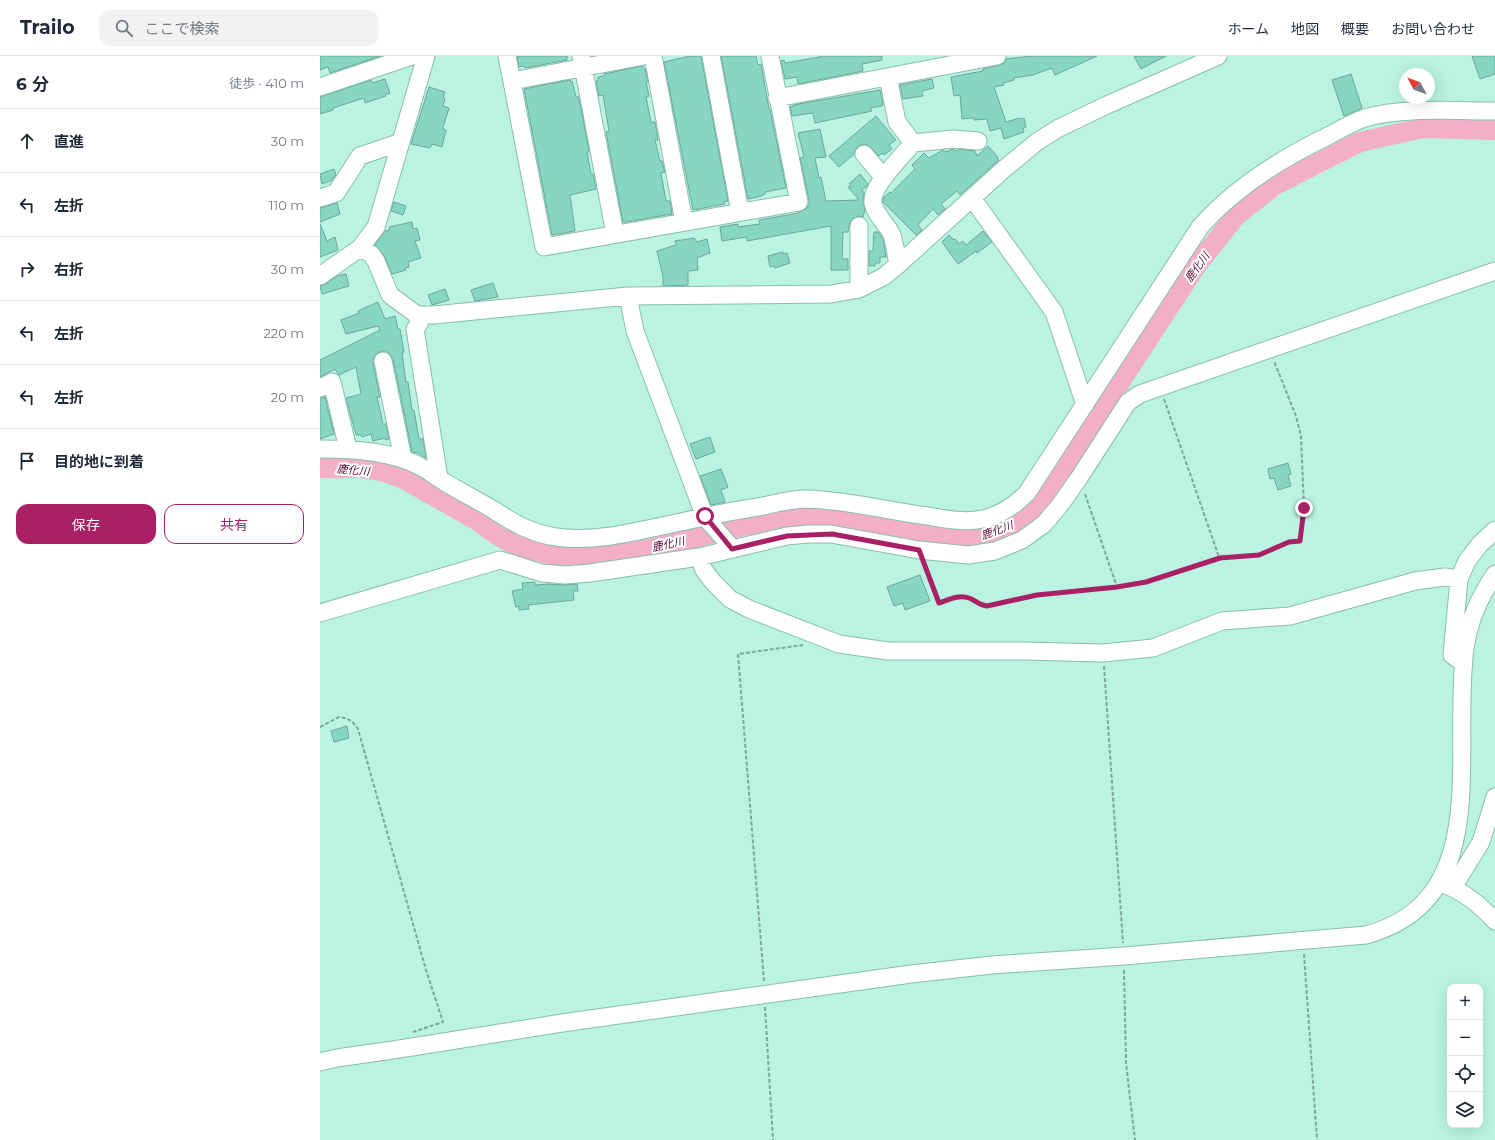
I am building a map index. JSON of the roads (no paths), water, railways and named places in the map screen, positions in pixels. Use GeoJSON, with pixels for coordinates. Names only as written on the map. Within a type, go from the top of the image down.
{"type":"FeatureCollection","features":[{"type":"Feature","properties":{"kind":"street"},"geometry":{"type":"LineString","coordinates":[[320,87],[412,56]]}},
{"type":"Feature","properties":{"kind":"street"},"geometry":{"type":"LineString","coordinates":[[320,276],[360,248],[376,226],[426,56]]}},
{"type":"Feature","properties":{"kind":"street"},"geometry":{"type":"LineString","coordinates":[[507,56],[544,247],[799,202],[777,98],[770,56]]}},
{"type":"Feature","properties":{"kind":"street"},"geometry":{"type":"LineString","coordinates":[[512,81],[582,62],[644,56]]}},
{"type":"Feature","properties":{"kind":"street"},"geometry":{"type":"LineString","coordinates":[[653,56],[684,222]]}},
{"type":"Feature","properties":{"kind":"street"},"geometry":{"type":"LineString","coordinates":[[711,56],[740,212]]}},
{"type":"Feature","properties":{"kind":"street"},"geometry":{"type":"LineString","coordinates":[[777,98],[997,56]]}},
{"type":"Feature","properties":{"kind":"street"},"geometry":{"type":"LineString","coordinates":[[360,248],[370,254],[376,261],[390,295],[417,314],[434,315],[628,296],[831,294],[859,289],[883,277],[898,265],[1004,169],[1043,138],[1107,105],[1218,56]]}},
{"type":"Feature","properties":{"kind":"street"},"geometry":{"type":"LineString","coordinates":[[582,62],[615,234]]}},
{"type":"Feature","properties":{"kind":"street"},"geometry":{"type":"LineString","coordinates":[[888,77],[897,122],[913,143]]}},
{"type":"Feature","properties":{"kind":"street"},"geometry":{"type":"LineString","coordinates":[[320,449],[348,449],[403,459],[425,468],[439,478],[518,524],[543,534],[557,537],[588,538],[604,536],[647,529],[705,516],[805,499],[857,504],[907,514],[961,521],[987,518],[1002,513],[1027,493],[1200,227],[1215,210],[1239,189],[1283,160],[1318,140],[1366,118],[1424,111],[1495,112]]}},
{"type":"Feature","properties":{"kind":"street"},"geometry":{"type":"LineString","coordinates":[[898,265],[892,236],[874,208],[872,202],[877,188],[913,143],[953,139],[978,141]]}},
{"type":"Feature","properties":{"kind":"street"},"geometry":{"type":"LineString","coordinates":[[320,198],[336,192],[360,156],[401,142]]}},
{"type":"Feature","properties":{"kind":"street"},"geometry":{"type":"LineString","coordinates":[[864,154],[884,178]]}},
{"type":"Feature","properties":{"kind":"street"},"geometry":{"type":"LineString","coordinates":[[972,198],[1054,312],[1085,405]]}},
{"type":"Feature","properties":{"kind":"street"},"geometry":{"type":"LineString","coordinates":[[859,226],[859,289]]}},
{"type":"Feature","properties":{"kind":"street"},"geometry":{"type":"LineString","coordinates":[[320,613],[500,560],[542,573],[564,575],[590,573],[699,557],[731,547],[787,536],[832,534],[919,550],[968,555],[995,551],[1022,540],[1044,524],[1060,505],[1079,478],[1128,402],[1140,394],[1495,271]]}},
{"type":"Feature","properties":{"kind":"street"},"geometry":{"type":"LineString","coordinates":[[628,296],[635,331],[705,516],[731,547]]}},
{"type":"Feature","properties":{"kind":"street"},"geometry":{"type":"LineString","coordinates":[[417,314],[419,324],[415,329],[439,478]]}},
{"type":"Feature","properties":{"kind":"street"},"geometry":{"type":"LineString","coordinates":[[383,361],[403,459]]}},
{"type":"Feature","properties":{"kind":"street"},"geometry":{"type":"LineString","coordinates":[[320,388],[332,382],[348,449]]}},
{"type":"Feature","properties":{"kind":"street"},"geometry":{"type":"LineString","coordinates":[[1463,662],[1452,655],[1459,579],[1467,561],[1480,544],[1495,530]]}},
{"type":"Feature","properties":{"kind":"street"},"geometry":{"type":"LineString","coordinates":[[699,557],[704,570],[713,582],[730,599],[749,609],[839,644],[888,651],[1023,651],[1103,653],[1152,648],[1222,621],[1290,616],[1415,581],[1445,577],[1459,579]]}},
{"type":"Feature","properties":{"kind":"street"},"geometry":{"type":"LineString","coordinates":[[1449,887],[1464,832],[1465,787],[1463,662],[1465,647],[1473,618],[1487,586],[1495,574]]}},
{"type":"Feature","properties":{"kind":"street"},"geometry":{"type":"LineString","coordinates":[[320,1062],[337,1058],[554,1024],[765,993],[911,974],[992,965],[1303,941],[1382,932],[1411,918],[1449,887],[1481,842],[1495,797]]}},
{"type":"Feature","properties":{"kind":"street"},"geometry":{"type":"LineString","coordinates":[[1449,887],[1482,909],[1495,922]]}},
{"type":"Feature","properties":{"kind":"waterway","name":"鹿化川"},"geometry":{"type":"LineString","coordinates":[[320,468],[360,468],[382,471],[402,478],[478,521],[498,536],[517,546],[560,557],[602,555],[650,549],[734,528],[787,517],[814,516],[864,522],[932,535],[957,538],[978,538],[1002,531],[1021,521],[1042,502],[1196,266],[1236,216],[1275,185],[1360,142],[1423,128],[1495,130]]}}]}
